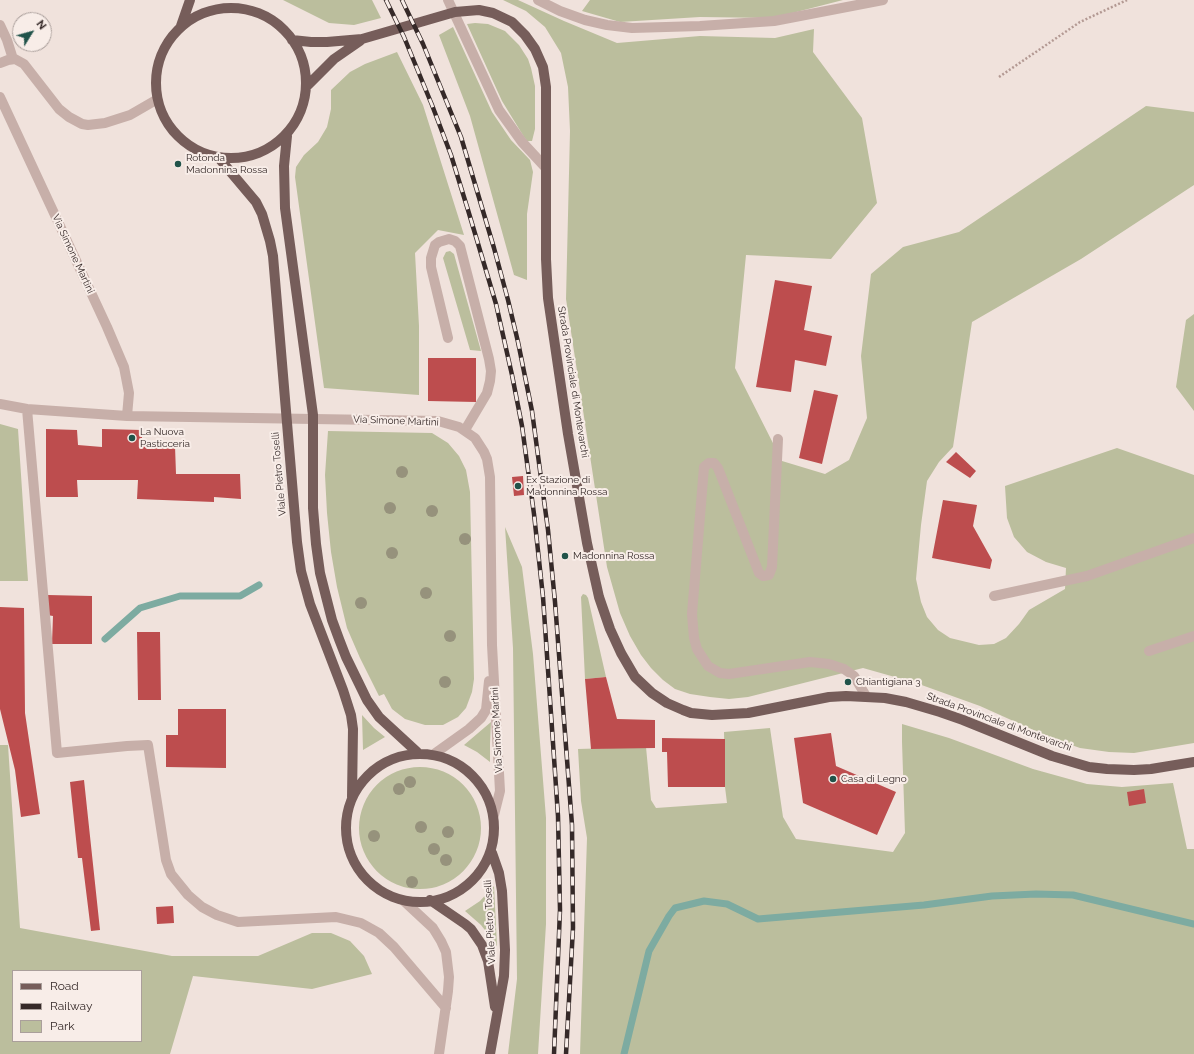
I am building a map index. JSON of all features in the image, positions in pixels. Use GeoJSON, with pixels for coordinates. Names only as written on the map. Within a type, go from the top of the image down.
{"type":"FeatureCollection","features":[{"type":"Feature","properties":{"kind":"main road","name":"Viale Pietro Toselli"},"geometry":{"type":"LineString","coordinates":[[181,26],[190,0]]}},
{"type":"Feature","properties":{"kind":"main road","name":"Viale Pietro Toselli"},"geometry":{"type":"LineString","coordinates":[[236,0],[244,9]]}},
{"type":"Feature","properties":{"kind":"main road","name":"Viale Pietro Toselli"},"geometry":{"type":"LineString","coordinates":[[244,9],[265,16],[274,22],[292,40],[299,50],[304,61],[308,84],[305,105],[298,121],[287,136],[258,153],[233,158],[218,157],[203,152],[178,135],[167,124],[156,100],[155,79],[160,56],[174,32],[191,18],[212,10],[244,9]]}},
{"type":"Feature","properties":{"kind":"main road","name":"Strada Provinciale di Montevarchi"},"geometry":{"type":"LineString","coordinates":[[292,40],[328,42],[362,39],[463,11],[479,10],[500,16],[512,22],[530,41],[539,57],[543,67],[546,87],[547,280],[550,315],[568,434],[587,543],[598,597],[614,640],[630,669],[640,682],[659,698],[683,710],[712,715],[736,715],[829,697],[866,696],[885,698],[906,702],[940,712],[1046,753],[1089,767],[1134,770],[1151,769],[1194,762]]}},
{"type":"Feature","properties":{"kind":"main road","name":"Strada Provinciale di Montevarchi"},"geometry":{"type":"LineString","coordinates":[[308,84],[334,59],[362,39]]}},
{"type":"Feature","properties":{"kind":"main road"},"geometry":{"type":"LineString","coordinates":[[287,136],[284,166],[285,208],[313,415],[313,508],[320,572],[338,639],[367,700],[379,717],[417,752]]}},
{"type":"Feature","properties":{"kind":"main road","name":"Viale Pietro Toselli"},"geometry":{"type":"LineString","coordinates":[[218,157],[256,202],[267,228],[270,241],[273,256],[297,542],[301,571],[310,604],[351,715],[353,729],[352,796]]}},
{"type":"Feature","properties":{"kind":"main road","name":"Viale Pietro Toselli"},"geometry":{"type":"LineString","coordinates":[[417,752],[434,754],[453,761],[473,777],[482,788],[494,815],[495,840],[492,852],[480,873],[458,892],[447,897],[430,900],[417,902],[404,901],[375,888],[354,864],[348,851],[345,828],[346,813],[352,796],[365,777],[378,766],[400,755],[417,752]]}},
{"type":"Feature","properties":{"kind":"main road","name":"Viale Pietro Toselli"},"geometry":{"type":"LineString","coordinates":[[490,1054],[504,976],[505,950],[502,891],[499,873],[492,852]]}},
{"type":"Feature","properties":{"kind":"main road","name":"Viale Pietro Toselli"},"geometry":{"type":"LineString","coordinates":[[430,900],[459,918],[471,929],[482,945],[488,961],[496,1015]]}},
{"type":"Feature","properties":{"kind":"street"},"geometry":{"type":"LineString","coordinates":[[448,0],[492,97],[505,120],[531,153],[546,168]]}},
{"type":"Feature","properties":{"kind":"street"},"geometry":{"type":"LineString","coordinates":[[538,0],[560,11],[585,20],[606,25],[632,28],[774,21],[883,0]]}},
{"type":"Feature","properties":{"kind":"street"},"geometry":{"type":"LineString","coordinates":[[0,25],[7,40],[12,59]]}},
{"type":"Feature","properties":{"kind":"street"},"geometry":{"type":"LineString","coordinates":[[0,63],[12,59],[18,60],[27,66],[54,104],[64,114],[82,124],[106,123],[130,115],[156,100]]}},
{"type":"Feature","properties":{"kind":"street","name":"Via Simone Martini"},"geometry":{"type":"LineString","coordinates":[[0,97],[107,327],[124,367],[129,393],[127,416]]}},
{"type":"Feature","properties":{"kind":"street"},"geometry":{"type":"LineString","coordinates":[[448,338],[431,267],[431,258],[435,245],[449,239],[455,241],[460,246],[491,371],[487,393],[465,430]]}},
{"type":"Feature","properties":{"kind":"street","name":"Via Simone Martini"},"geometry":{"type":"LineString","coordinates":[[0,404],[27,409],[127,416],[438,421],[450,423],[465,430],[475,438],[484,452],[488,467],[492,645],[500,791],[494,815]]}},
{"type":"Feature","properties":{"kind":"street"},"geometry":{"type":"LineString","coordinates":[[27,409],[57,753],[148,745],[166,860],[171,874],[188,895],[202,907],[217,915],[238,922],[336,917],[360,922],[379,934],[394,947],[446,1008]]}},
{"type":"Feature","properties":{"kind":"street"},"geometry":{"type":"LineString","coordinates":[[778,439],[772,567],[769,575],[763,576],[759,573],[718,468],[714,463],[709,463],[704,467],[692,614],[694,638],[697,648],[708,666],[720,673],[729,674],[810,662],[829,664],[844,669],[854,676],[866,696]]}},
{"type":"Feature","properties":{"kind":"street"},"geometry":{"type":"LineString","coordinates":[[994,596],[1087,576],[1194,538]]}},
{"type":"Feature","properties":{"kind":"street"},"geometry":{"type":"LineString","coordinates":[[1149,651],[1194,636]]}},
{"type":"Feature","properties":{"kind":"street","name":"Via Simone Martini"},"geometry":{"type":"LineString","coordinates":[[434,754],[469,729],[481,718],[486,710],[492,645]]}},
{"type":"Feature","properties":{"kind":"street"},"geometry":{"type":"LineString","coordinates":[[404,901],[432,928],[441,941],[446,952],[449,977],[439,1054]]}},
{"type":"Feature","properties":{"kind":"path"},"geometry":{"type":"LineString","coordinates":[[999,77],[1080,22],[1127,0]]}},
{"type":"Feature","properties":{"kind":"green space"},"geometry":{"type":"Polygon","coordinates":[[[283,0],[372,0],[381,18],[354,25],[329,23],[283,0]]]}},
{"type":"Feature","properties":{"kind":"green space"},"geometry":{"type":"Polygon","coordinates":[[[503,0],[518,0],[617,43],[700,36],[775,38],[814,29],[813,52],[862,118],[877,203],[831,259],[746,255],[735,368],[782,461],[825,474],[849,460],[867,418],[861,356],[871,274],[903,247],[959,232],[1146,106],[1194,112],[1194,185],[1081,259],[972,322],[953,447],[939,462],[927,481],[916,579],[921,602],[927,617],[938,630],[950,638],[979,645],[994,644],[1006,638],[1029,610],[1065,589],[1066,568],[1046,562],[1027,552],[1014,537],[1007,518],[1005,486],[1117,448],[1194,475],[1194,743],[1134,753],[1109,752],[1080,748],[1049,737],[980,706],[916,683],[863,668],[748,697],[729,699],[690,694],[675,689],[651,668],[641,655],[630,636],[620,613],[607,567],[566,299],[570,131],[568,87],[561,53],[545,27],[526,11],[503,0]]]}},
{"type":"Feature","properties":{"kind":"green space"},"geometry":{"type":"Polygon","coordinates":[[[590,0],[843,0],[773,18],[700,17],[620,22],[582,11],[590,0]]]}},
{"type":"Feature","properties":{"kind":"green space"},"geometry":{"type":"Polygon","coordinates":[[[467,24],[488,24],[505,31],[519,45],[528,59],[535,86],[535,129],[532,141],[527,141],[524,137],[502,101],[467,24]]]}},
{"type":"Feature","properties":{"kind":"green space"},"geometry":{"type":"Polygon","coordinates":[[[453,27],[492,112],[511,140],[530,160],[533,172],[527,214],[527,280],[514,275],[470,116],[439,35],[453,27]]]}},
{"type":"Feature","properties":{"kind":"green space"},"geometry":{"type":"Polygon","coordinates":[[[397,52],[423,105],[464,235],[438,230],[415,253],[419,326],[419,395],[324,388],[295,177],[296,167],[304,155],[318,142],[327,127],[331,109],[331,90],[350,72],[365,64],[397,52]]]}},
{"type":"Feature","properties":{"kind":"green space"},"geometry":{"type":"Polygon","coordinates":[[[450,251],[454,254],[481,351],[470,350],[443,258],[446,252],[450,251]]]}},
{"type":"Feature","properties":{"kind":"green space"},"geometry":{"type":"Polygon","coordinates":[[[1194,314],[1194,411],[1176,387],[1186,320],[1194,314]]]}},
{"type":"Feature","properties":{"kind":"green space"},"geometry":{"type":"Polygon","coordinates":[[[0,424],[18,429],[28,581],[0,581],[0,424]]]}},
{"type":"Feature","properties":{"kind":"green space"},"geometry":{"type":"Polygon","coordinates":[[[328,431],[432,433],[448,443],[459,456],[466,470],[470,492],[474,679],[472,692],[466,708],[458,717],[443,725],[425,725],[405,719],[392,709],[384,694],[379,696],[347,628],[337,587],[331,552],[327,513],[325,475],[328,431]]]}},
{"type":"Feature","properties":{"kind":"green space"},"geometry":{"type":"Polygon","coordinates":[[[505,527],[522,567],[533,654],[546,818],[546,924],[538,1054],[508,1054],[517,979],[513,648],[505,527]]]}},
{"type":"Feature","properties":{"kind":"green space"},"geometry":{"type":"Polygon","coordinates":[[[583,594],[588,598],[606,677],[585,679],[581,597],[583,594]]]}},
{"type":"Feature","properties":{"kind":"green space"},"geometry":{"type":"Polygon","coordinates":[[[362,715],[385,737],[363,750],[362,715]]]}},
{"type":"Feature","properties":{"kind":"green space"},"geometry":{"type":"Polygon","coordinates":[[[491,722],[490,762],[477,752],[464,745],[491,722]]]}},
{"type":"Feature","properties":{"kind":"green space"},"geometry":{"type":"Polygon","coordinates":[[[902,724],[949,738],[1033,769],[1087,784],[1122,787],[1173,783],[1187,849],[1194,849],[1194,1054],[580,1054],[587,838],[581,801],[578,749],[646,747],[651,800],[656,808],[727,803],[725,787],[724,732],[770,728],[783,817],[796,839],[893,852],[905,833],[902,724]]]}},
{"type":"Feature","properties":{"kind":"green space"},"geometry":{"type":"Polygon","coordinates":[[[0,745],[8,745],[20,928],[172,956],[258,956],[312,933],[331,933],[350,941],[364,956],[372,974],[312,989],[193,976],[170,1054],[0,1054],[0,745]]]}},
{"type":"Feature","properties":{"kind":"green space"},"geometry":{"type":"Polygon","coordinates":[[[420,767],[432,768],[443,772],[454,777],[463,785],[471,794],[476,805],[480,816],[480,840],[476,851],[471,862],[463,871],[454,879],[443,884],[432,888],[420,889],[408,888],[397,884],[386,879],[377,871],[369,862],[364,851],[360,840],[359,828],[360,816],[364,805],[369,794],[377,785],[386,777],[397,772],[408,768],[420,767]]]}},
{"type":"Feature","properties":{"kind":"green space"},"geometry":{"type":"Polygon","coordinates":[[[494,886],[497,946],[481,925],[465,911],[480,901],[494,886]]]}},
{"type":"Feature","properties":{"kind":"building"},"geometry":{"type":"Polygon","coordinates":[[[775,280],[812,286],[804,330],[832,336],[826,366],[795,360],[791,392],[756,387],[775,280]]]}},
{"type":"Feature","properties":{"kind":"building"},"geometry":{"type":"Polygon","coordinates":[[[428,358],[476,358],[476,402],[428,401],[428,358]]]}},
{"type":"Feature","properties":{"kind":"building"},"geometry":{"type":"Polygon","coordinates":[[[814,390],[838,395],[822,464],[799,458],[814,390]]]}},
{"type":"Feature","properties":{"kind":"building"},"geometry":{"type":"Polygon","coordinates":[[[46,429],[77,430],[78,445],[102,447],[102,429],[142,430],[142,446],[175,446],[176,474],[240,474],[241,499],[214,497],[214,502],[137,499],[138,480],[77,480],[78,497],[46,497],[46,429]]]}},
{"type":"Feature","properties":{"kind":"building"},"geometry":{"type":"Polygon","coordinates":[[[956,452],[976,471],[970,478],[946,462],[956,452]]]}},
{"type":"Feature","properties":{"kind":"building","name":"Ex Stazione di Madonnina Rossa"},"geometry":{"type":"Polygon","coordinates":[[[523,476],[524,495],[514,496],[512,477],[523,476]]]}},
{"type":"Feature","properties":{"kind":"building"},"geometry":{"type":"Polygon","coordinates":[[[943,500],[977,505],[973,526],[992,560],[990,569],[932,558],[943,500]]]}},
{"type":"Feature","properties":{"kind":"building"},"geometry":{"type":"Polygon","coordinates":[[[48,595],[92,596],[92,644],[52,644],[53,616],[47,615],[48,595]]]}},
{"type":"Feature","properties":{"kind":"building"},"geometry":{"type":"Polygon","coordinates":[[[0,607],[24,608],[25,713],[40,814],[21,817],[15,770],[0,709],[0,607]]]}},
{"type":"Feature","properties":{"kind":"building"},"geometry":{"type":"Polygon","coordinates":[[[137,632],[160,632],[161,700],[138,700],[137,632]]]}},
{"type":"Feature","properties":{"kind":"building"},"geometry":{"type":"Polygon","coordinates":[[[606,677],[617,719],[655,720],[655,748],[591,749],[585,679],[606,677]]]}},
{"type":"Feature","properties":{"kind":"building"},"geometry":{"type":"Polygon","coordinates":[[[178,709],[226,709],[226,768],[166,767],[166,735],[178,735],[178,709]]]}},
{"type":"Feature","properties":{"kind":"building","name":"Casa di Legno"},"geometry":{"type":"Polygon","coordinates":[[[831,733],[836,766],[896,792],[877,835],[803,803],[794,738],[831,733]]]}},
{"type":"Feature","properties":{"kind":"building"},"geometry":{"type":"Polygon","coordinates":[[[662,738],[725,739],[725,787],[668,787],[667,752],[662,752],[662,738]]]}},
{"type":"Feature","properties":{"kind":"building"},"geometry":{"type":"Polygon","coordinates":[[[84,780],[100,930],[91,931],[82,858],[78,858],[70,782],[84,780]]]}},
{"type":"Feature","properties":{"kind":"building"},"geometry":{"type":"Polygon","coordinates":[[[1144,789],[1146,803],[1129,806],[1127,792],[1144,789]]]}},
{"type":"Feature","properties":{"kind":"building"},"geometry":{"type":"Polygon","coordinates":[[[173,906],[174,923],[157,924],[156,907],[173,906]]]}},
{"type":"Feature","properties":{"kind":"waterway"},"geometry":{"type":"LineString","coordinates":[[105,639],[140,608],[180,596],[240,596],[259,585]]}},
{"type":"Feature","properties":{"kind":"waterway"},"geometry":{"type":"LineString","coordinates":[[624,1054],[649,951],[675,908],[704,901],[727,904],[758,919],[924,905],[992,896],[1036,894],[1073,895],[1194,924]]}},
{"type":"Feature","properties":{"kind":"railway"},"geometry":{"type":"LineString","coordinates":[[386,0],[404,37],[451,155],[496,304],[522,426],[543,597],[558,816],[560,910],[554,1054]]}},
{"type":"Feature","properties":{"kind":"railway"},"geometry":{"type":"LineString","coordinates":[[402,0],[423,44],[461,137],[508,300],[532,411],[548,530],[555,602],[572,825],[573,928],[566,1054]]}},
{"type":"Feature","properties":{"kind":"place","name":"Rotonda Madonnina Rossa"},"geometry":{"type":"Point","coordinates":[178,164]}},
{"type":"Feature","properties":{"kind":"place","name":"La Nuova Pasticceria"},"geometry":{"type":"Point","coordinates":[132,438]}},
{"type":"Feature","properties":{"kind":"place","name":"Ex Stazione di Madonnina Rossa"},"geometry":{"type":"Point","coordinates":[518,486]}},
{"type":"Feature","properties":{"kind":"place","name":"Madonnina Rossa"},"geometry":{"type":"Point","coordinates":[565,556]}},
{"type":"Feature","properties":{"kind":"place","name":"Chiantigiana 3"},"geometry":{"type":"Point","coordinates":[848,682]}},
{"type":"Feature","properties":{"kind":"place","name":"Casa di Legno"},"geometry":{"type":"Point","coordinates":[833,779]}}]}
